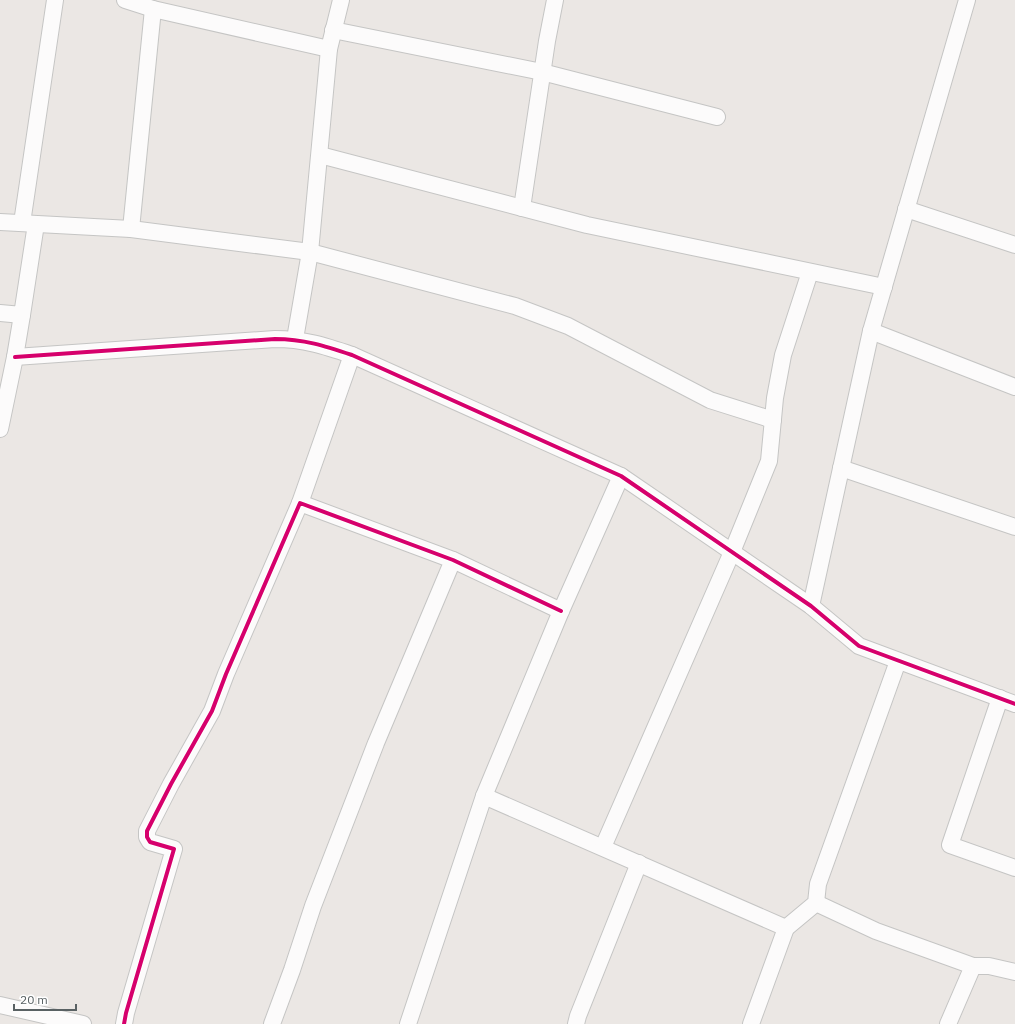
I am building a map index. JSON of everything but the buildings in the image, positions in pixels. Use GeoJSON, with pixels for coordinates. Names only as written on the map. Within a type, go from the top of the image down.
{"type":"FeatureCollection","features":[{"type":"Feature","properties":{"kind":"street"},"geometry":{"type":"LineString","coordinates":[[0,429],[3,398],[15,357],[22,315],[29,223],[55,0]]}},
{"type":"Feature","properties":{"kind":"street"},"geometry":{"type":"LineString","coordinates":[[126,0],[153,10],[329,49]]}},
{"type":"Feature","properties":{"kind":"street"},"geometry":{"type":"LineString","coordinates":[[295,339],[310,252],[329,49],[341,0]]}},
{"type":"Feature","properties":{"kind":"street"},"geometry":{"type":"LineString","coordinates":[[522,208],[542,72],[556,0]]}},
{"type":"Feature","properties":{"kind":"street"},"geometry":{"type":"LineString","coordinates":[[811,606],[871,331],[967,0]]}},
{"type":"Feature","properties":{"kind":"street"},"geometry":{"type":"LineString","coordinates":[[131,229],[153,10]]}},
{"type":"Feature","properties":{"kind":"street"},"geometry":{"type":"LineString","coordinates":[[333,30],[542,72],[717,117]]}},
{"type":"Feature","properties":{"kind":"street"},"geometry":{"type":"LineString","coordinates":[[320,155],[587,225],[884,287]]}},
{"type":"Feature","properties":{"kind":"street"},"geometry":{"type":"LineString","coordinates":[[906,209],[1015,245]]}},
{"type":"Feature","properties":{"kind":"street"},"geometry":{"type":"LineString","coordinates":[[0,222],[131,229],[310,252],[516,306],[568,326],[710,400],[773,420]]}},
{"type":"Feature","properties":{"kind":"street"},"geometry":{"type":"LineString","coordinates":[[602,847],[732,552],[769,460],[775,398],[783,355],[810,272]]}},
{"type":"Feature","properties":{"kind":"street"},"geometry":{"type":"LineString","coordinates":[[0,313],[22,315]]}},
{"type":"Feature","properties":{"kind":"street"},"geometry":{"type":"LineString","coordinates":[[871,331],[1015,387]]}},
{"type":"Feature","properties":{"kind":"street"},"geometry":{"type":"LineString","coordinates":[[15,357],[275,339],[295,339],[319,344],[352,355],[622,476],[811,606],[858,646],[1015,704]]}},
{"type":"Feature","properties":{"kind":"street"},"geometry":{"type":"LineString","coordinates":[[124,1024],[174,849],[150,842],[147,837],[147,831],[171,784],[212,711],[226,674],[300,503],[352,355]]}},
{"type":"Feature","properties":{"kind":"street"},"geometry":{"type":"LineString","coordinates":[[840,468],[1015,527]]}},
{"type":"Feature","properties":{"kind":"street"},"geometry":{"type":"LineString","coordinates":[[408,1024],[484,796],[561,611],[622,476]]}},
{"type":"Feature","properties":{"kind":"street"},"geometry":{"type":"LineString","coordinates":[[300,503],[453,560],[561,611]]}},
{"type":"Feature","properties":{"kind":"street"},"geometry":{"type":"LineString","coordinates":[[272,1024],[313,906],[376,743],[453,560]]}},
{"type":"Feature","properties":{"kind":"street"},"geometry":{"type":"LineString","coordinates":[[751,1024],[786,928],[816,903],[818,884],[898,661]]}},
{"type":"Feature","properties":{"kind":"street"},"geometry":{"type":"LineString","coordinates":[[1000,698],[950,845],[1015,868]]}},
{"type":"Feature","properties":{"kind":"street"},"geometry":{"type":"LineString","coordinates":[[484,796],[786,928]]}},
{"type":"Feature","properties":{"kind":"street"},"geometry":{"type":"LineString","coordinates":[[576,1024],[639,863]]}},
{"type":"Feature","properties":{"kind":"street"},"geometry":{"type":"LineString","coordinates":[[816,903],[876,931],[973,966],[989,966],[1015,972]]}},
{"type":"Feature","properties":{"kind":"street"},"geometry":{"type":"LineString","coordinates":[[948,1024],[973,966]]}},
{"type":"Feature","properties":{"kind":"street"},"geometry":{"type":"LineString","coordinates":[[0,1005],[83,1024]]}},
{"type":"Feature","properties":{"kind":"cycle path"},"geometry":{"type":"LineString","coordinates":[[15,357],[275,339],[305,342],[352,355],[621,476],[811,606],[859,646],[1015,704]]}},
{"type":"Feature","properties":{"kind":"cycle path"},"geometry":{"type":"LineString","coordinates":[[124,1024],[174,849],[150,842],[147,837],[147,831],[171,784],[212,711],[226,674],[300,503],[453,560],[561,611]]}}]}
